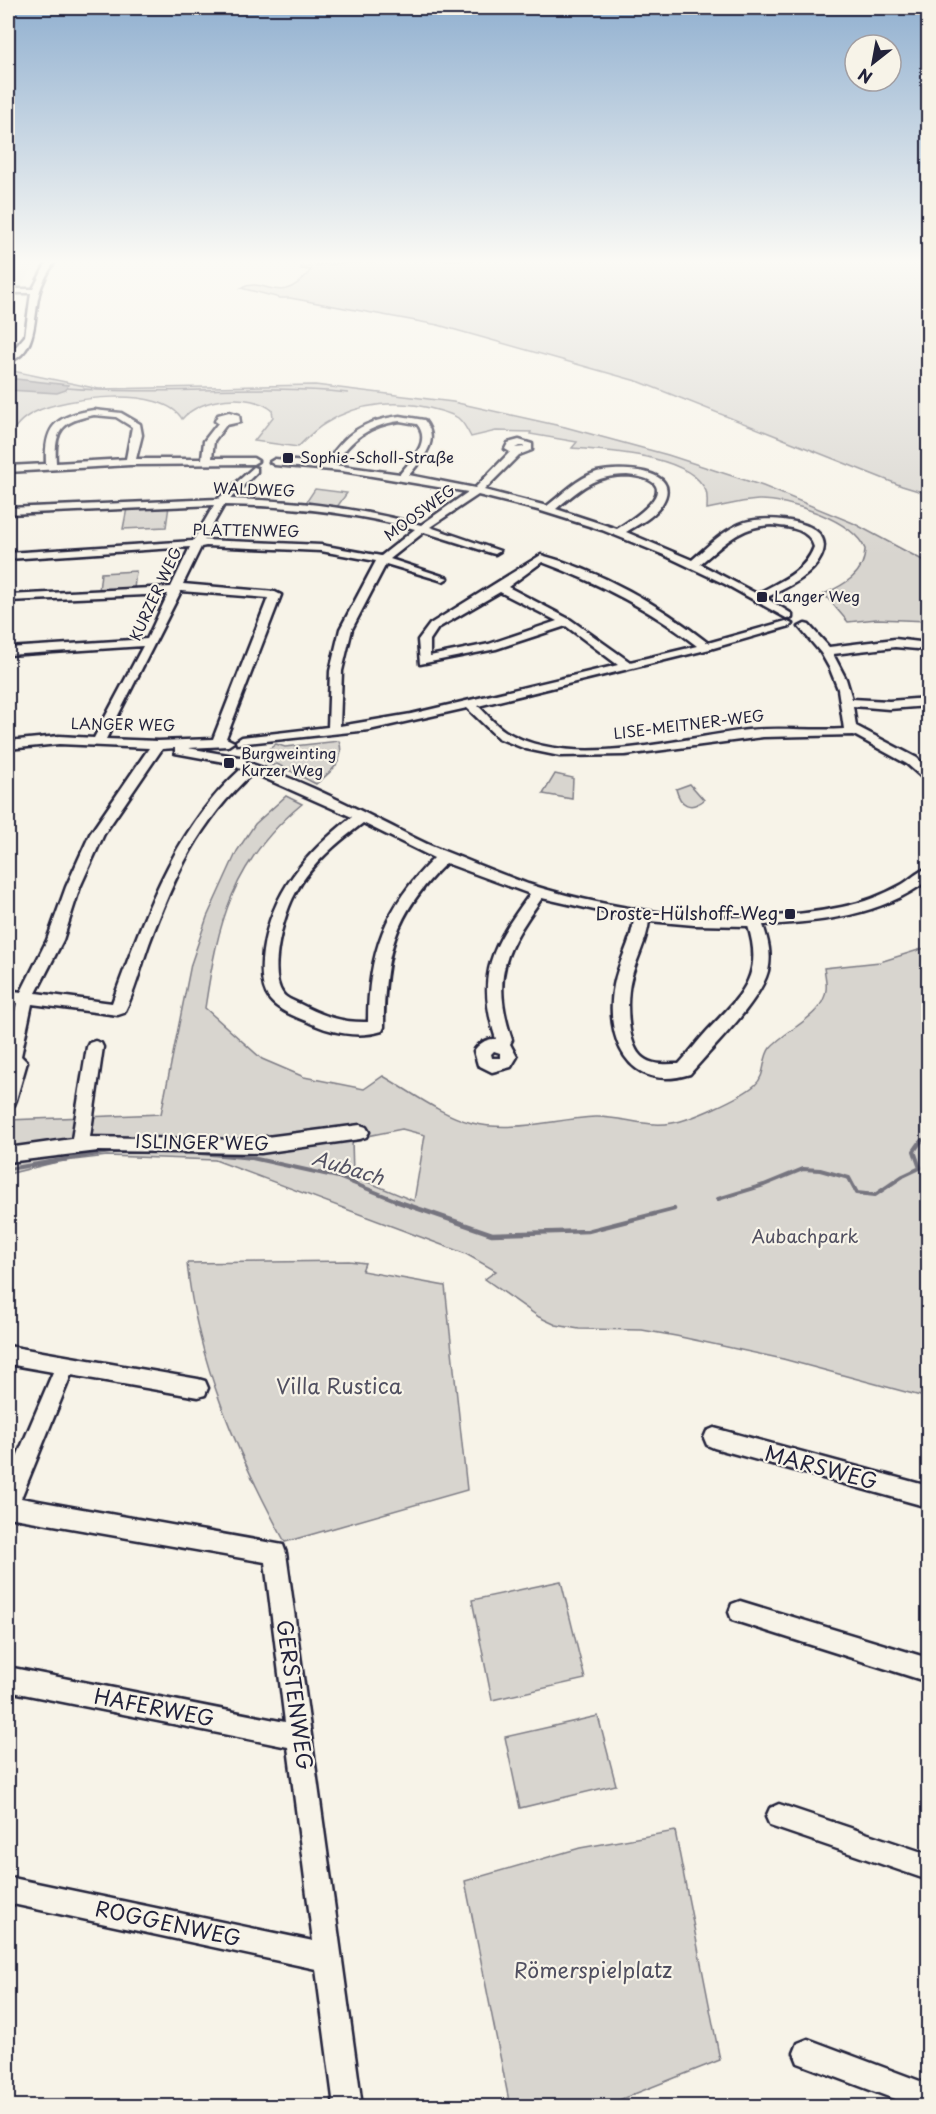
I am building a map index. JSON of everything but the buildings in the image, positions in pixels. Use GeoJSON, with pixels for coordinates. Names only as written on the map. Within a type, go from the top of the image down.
{"type":"FeatureCollection","features":[{"type":"Feature","properties":{"kind":"street"},"geometry":{"type":"LineString","coordinates":[[51,466],[51,440],[56,430],[74,418],[103,412],[121,415],[136,426],[137,435],[130,462]]}},
{"type":"Feature","properties":{"kind":"street"},"geometry":{"type":"LineString","coordinates":[[328,466],[345,443],[358,431],[379,421],[403,418],[422,425],[426,431],[427,440],[424,449],[404,475]]}},
{"type":"Feature","properties":{"kind":"street"},"geometry":{"type":"LineString","coordinates":[[207,461],[209,441],[224,422]]}},
{"type":"Feature","properties":{"kind":"street","name":"MOOSWEG"},"geometry":{"type":"LineString","coordinates":[[334,730],[336,671],[346,629],[382,559],[477,490],[517,452]]}},
{"type":"Feature","properties":{"kind":"street"},"geometry":{"type":"LineString","coordinates":[[8,469],[130,462],[207,461],[328,466],[404,475],[477,490],[618,533],[694,564],[796,619],[827,651],[838,670],[847,702],[848,723],[855,731],[928,772]]}},
{"type":"Feature","properties":{"kind":"street","name":"KURZER WEG"},"geometry":{"type":"LineString","coordinates":[[99,740],[151,642],[195,544],[220,503],[262,462]]}},
{"type":"Feature","properties":{"kind":"street"},"geometry":{"type":"LineString","coordinates":[[548,510],[597,475],[619,471],[643,473],[658,483],[662,491],[660,499],[654,507],[618,533]]}},
{"type":"Feature","properties":{"kind":"street","name":"WALDWEG"},"geometry":{"type":"LineString","coordinates":[[8,512],[220,503],[340,510],[423,527],[495,551]]}},
{"type":"Feature","properties":{"kind":"street"},"geometry":{"type":"LineString","coordinates":[[694,564],[734,532],[751,523],[773,520],[784,522],[812,534],[818,542],[818,552],[814,560],[795,577],[758,598]]}},
{"type":"Feature","properties":{"kind":"street","name":"PLATTENWEG"},"geometry":{"type":"LineString","coordinates":[[8,556],[195,544],[321,548],[382,559],[443,578]]}},
{"type":"Feature","properties":{"kind":"street"},"geometry":{"type":"LineString","coordinates":[[567,622],[492,647],[423,661],[424,640],[434,626],[500,587],[541,558],[640,601],[676,622],[706,647]]}},
{"type":"Feature","properties":{"kind":"street"},"geometry":{"type":"LineString","coordinates":[[500,587],[567,622],[628,666]]}},
{"type":"Feature","properties":{"kind":"street"},"geometry":{"type":"LineString","coordinates":[[8,598],[176,589],[275,595],[218,741]]}},
{"type":"Feature","properties":{"kind":"street","name":"LANGER WEG"},"geometry":{"type":"LineString","coordinates":[[8,745],[59,740],[99,740],[158,745],[218,741],[240,742],[369,726],[706,647],[796,619]]}},
{"type":"Feature","properties":{"kind":"street"},"geometry":{"type":"LineString","coordinates":[[8,651],[151,642]]}},
{"type":"Feature","properties":{"kind":"street"},"geometry":{"type":"LineString","coordinates":[[827,651],[895,644],[928,646]]}},
{"type":"Feature","properties":{"kind":"street"},"geometry":{"type":"LineString","coordinates":[[847,702],[907,705],[928,702]]}},
{"type":"Feature","properties":{"kind":"street","name":"LISE-MEITNER-WEG"},"geometry":{"type":"LineString","coordinates":[[470,704],[505,736],[535,746],[565,751],[618,752],[662,748],[717,737],[778,731],[828,735],[855,731]]}},
{"type":"Feature","properties":{"kind":"street"},"geometry":{"type":"LineString","coordinates":[[8,996],[118,1009],[161,897],[188,842],[216,801],[253,760],[266,738]]}},
{"type":"Feature","properties":{"kind":"street"},"geometry":{"type":"LineString","coordinates":[[228,760],[222,755],[223,748],[240,742],[251,744],[253,760]]}},
{"type":"Feature","properties":{"kind":"street"},"geometry":{"type":"LineString","coordinates":[[8,1100],[19,1062],[11,1062],[26,998],[55,940],[73,886],[97,834],[158,745],[228,760],[253,760],[361,817],[444,856],[538,893],[578,904],[642,916],[681,921],[754,922],[814,917],[870,905],[898,894],[928,873]]}},
{"type":"Feature","properties":{"kind":"street"},"geometry":{"type":"LineString","coordinates":[[361,817],[298,877],[287,893],[274,932],[271,983],[275,995],[323,1024],[356,1029],[376,1027],[378,979],[394,922],[402,903],[418,882],[444,856]]}},
{"type":"Feature","properties":{"kind":"street"},"geometry":{"type":"LineString","coordinates":[[501,1046],[504,1040],[495,1018],[494,974],[498,958],[511,930],[538,893]]}},
{"type":"Feature","properties":{"kind":"street"},"geometry":{"type":"LineString","coordinates":[[642,916],[641,928],[621,987],[622,1030],[634,1060],[646,1067],[672,1071],[684,1070],[705,1043],[753,992],[763,966],[760,937],[754,922]]}},
{"type":"Feature","properties":{"kind":"street"},"geometry":{"type":"LineString","coordinates":[[80,1145],[95,1047]]}},
{"type":"Feature","properties":{"kind":"street","name":"ISLINGER WEG"},"geometry":{"type":"LineString","coordinates":[[8,1155],[80,1145],[131,1142],[227,1147],[297,1142],[360,1132]]}},
{"type":"Feature","properties":{"kind":"street"},"geometry":{"type":"LineString","coordinates":[[8,1355],[198,1388]]}},
{"type":"Feature","properties":{"kind":"street"},"geometry":{"type":"LineString","coordinates":[[8,1504],[66,1364]]}},
{"type":"Feature","properties":{"kind":"street","name":"MARSWEG"},"geometry":{"type":"LineString","coordinates":[[714,1438],[928,1497]]}},
{"type":"Feature","properties":{"kind":"street","name":"GERSTENWEG"},"geometry":{"type":"LineString","coordinates":[[8,1504],[275,1553],[348,2106]]}},
{"type":"Feature","properties":{"kind":"street"},"geometry":{"type":"LineString","coordinates":[[740,1612],[928,1670]]}},
{"type":"Feature","properties":{"kind":"street","name":"HAFERWEG"},"geometry":{"type":"LineString","coordinates":[[8,1679],[300,1737]]}},
{"type":"Feature","properties":{"kind":"street"},"geometry":{"type":"LineString","coordinates":[[779,1817],[928,1867]]}},
{"type":"Feature","properties":{"kind":"street","name":"ROGGENWEG"},"geometry":{"type":"LineString","coordinates":[[8,1890],[328,1958]]}},
{"type":"Feature","properties":{"kind":"street"},"geometry":{"type":"LineString","coordinates":[[808,2053],[928,2098]]}},
{"type":"Feature","properties":{"kind":"green space"},"geometry":{"type":"Polygon","coordinates":[[[557,359],[928,359],[928,494],[902,486],[640,382],[557,359]]]}},
{"type":"Feature","properties":{"kind":"green space"},"geometry":{"type":"Polygon","coordinates":[[[8,370],[99,389],[315,385],[453,402],[565,427],[668,455],[763,486],[853,523],[928,563],[928,621],[877,619],[848,622],[824,594],[852,578],[864,558],[865,549],[847,529],[818,513],[786,503],[758,500],[707,509],[706,491],[697,479],[683,469],[666,462],[625,453],[572,448],[577,442],[530,434],[531,432],[496,431],[471,437],[462,422],[453,415],[409,404],[380,404],[339,416],[318,428],[298,447],[254,441],[273,417],[272,410],[263,404],[251,401],[239,399],[213,402],[190,412],[182,419],[171,408],[155,401],[113,397],[90,399],[68,402],[30,414],[15,427],[8,441],[8,370]]]}},
{"type":"Feature","properties":{"kind":"green space"},"geometry":{"type":"Polygon","coordinates":[[[315,489],[347,493],[337,507],[305,504],[315,489]]]}},
{"type":"Feature","properties":{"kind":"green space"},"geometry":{"type":"Polygon","coordinates":[[[169,506],[166,527],[123,529],[127,508],[169,506]]]}},
{"type":"Feature","properties":{"kind":"green space"},"geometry":{"type":"Polygon","coordinates":[[[136,571],[134,589],[99,591],[101,573],[136,571]]]}},
{"type":"Feature","properties":{"kind":"green space"},"geometry":{"type":"Polygon","coordinates":[[[339,741],[341,748],[336,766],[316,784],[277,764],[271,766],[262,759],[261,755],[276,744],[285,747],[339,741]]]}},
{"type":"Feature","properties":{"kind":"green space"},"geometry":{"type":"Polygon","coordinates":[[[555,774],[573,778],[572,799],[543,794],[555,774]]]}},
{"type":"Feature","properties":{"kind":"green space"},"geometry":{"type":"Polygon","coordinates":[[[690,784],[704,800],[690,806],[680,799],[676,789],[690,784]]]}},
{"type":"Feature","properties":{"kind":"green space","name":"Aubachpark"},"geometry":{"type":"Polygon","coordinates":[[[286,796],[302,804],[259,848],[232,896],[216,948],[205,1008],[262,1059],[304,1077],[364,1089],[383,1076],[438,1109],[460,1119],[487,1126],[518,1126],[595,1117],[663,1124],[703,1113],[755,1085],[770,1048],[818,1008],[826,987],[824,968],[880,962],[928,947],[928,1398],[783,1359],[676,1336],[642,1330],[579,1329],[556,1325],[539,1317],[485,1279],[496,1271],[466,1254],[215,1160],[107,1156],[57,1162],[8,1174],[8,1120],[161,1114],[191,964],[207,917],[237,851],[255,824],[286,796]],[[402,1129],[352,1139],[353,1176],[414,1201],[425,1135],[402,1129]]]}},
{"type":"Feature","properties":{"kind":"green space","name":"Villa Rustica"},"geometry":{"type":"Polygon","coordinates":[[[349,1261],[365,1263],[362,1271],[445,1286],[467,1490],[285,1542],[251,1476],[222,1407],[200,1336],[187,1263],[349,1261]]]}},
{"type":"Feature","properties":{"kind":"green space"},"geometry":{"type":"Polygon","coordinates":[[[561,1581],[585,1679],[492,1700],[472,1600],[561,1581]]]}},
{"type":"Feature","properties":{"kind":"green space"},"geometry":{"type":"Polygon","coordinates":[[[598,1716],[616,1785],[520,1808],[505,1737],[598,1716]]]}},
{"type":"Feature","properties":{"kind":"green space","name":"Römerspielplatz"},"geometry":{"type":"Polygon","coordinates":[[[675,1831],[720,2060],[604,2106],[510,2106],[465,1881],[580,1848],[675,1831]]]}},
{"type":"Feature","properties":{"kind":"shaded area"},"geometry":{"type":"Polygon","coordinates":[[[16,379],[68,385],[66,390],[57,393],[9,390],[11,382],[16,379]]]}},
{"type":"Feature","properties":{"kind":"waterway"},"geometry":{"type":"LineString","coordinates":[[67,388],[137,391],[278,389],[348,393]]}},
{"type":"Feature","properties":{"kind":"waterway","name":"Aubach"},"geometry":{"type":"LineString","coordinates":[[718,1199],[764,1185],[803,1169],[820,1170],[849,1178],[857,1193],[875,1195],[903,1176],[920,1168],[914,1151],[921,1141],[928,1138]]}},
{"type":"Feature","properties":{"kind":"waterway","name":"Aubach"},"geometry":{"type":"LineString","coordinates":[[8,1169],[110,1152],[190,1152],[252,1158],[338,1177],[400,1202]]}},
{"type":"Feature","properties":{"kind":"waterway","name":"Aubach"},"geometry":{"type":"LineString","coordinates":[[396,1201],[492,1234],[588,1231],[674,1209]]}},
{"type":"Feature","properties":{"kind":"place","name":"Sophie-Scholl-Straße"},"geometry":{"type":"Point","coordinates":[288,458]}},
{"type":"Feature","properties":{"kind":"place","name":"Langer Weg"},"geometry":{"type":"Point","coordinates":[762,597]}},
{"type":"Feature","properties":{"kind":"place","name":"Burgweinting Kurzer Weg"},"geometry":{"type":"Point","coordinates":[229,763]}},
{"type":"Feature","properties":{"kind":"place","name":"Droste-Hülshoff-Weg"},"geometry":{"type":"Point","coordinates":[790,914]}}]}
